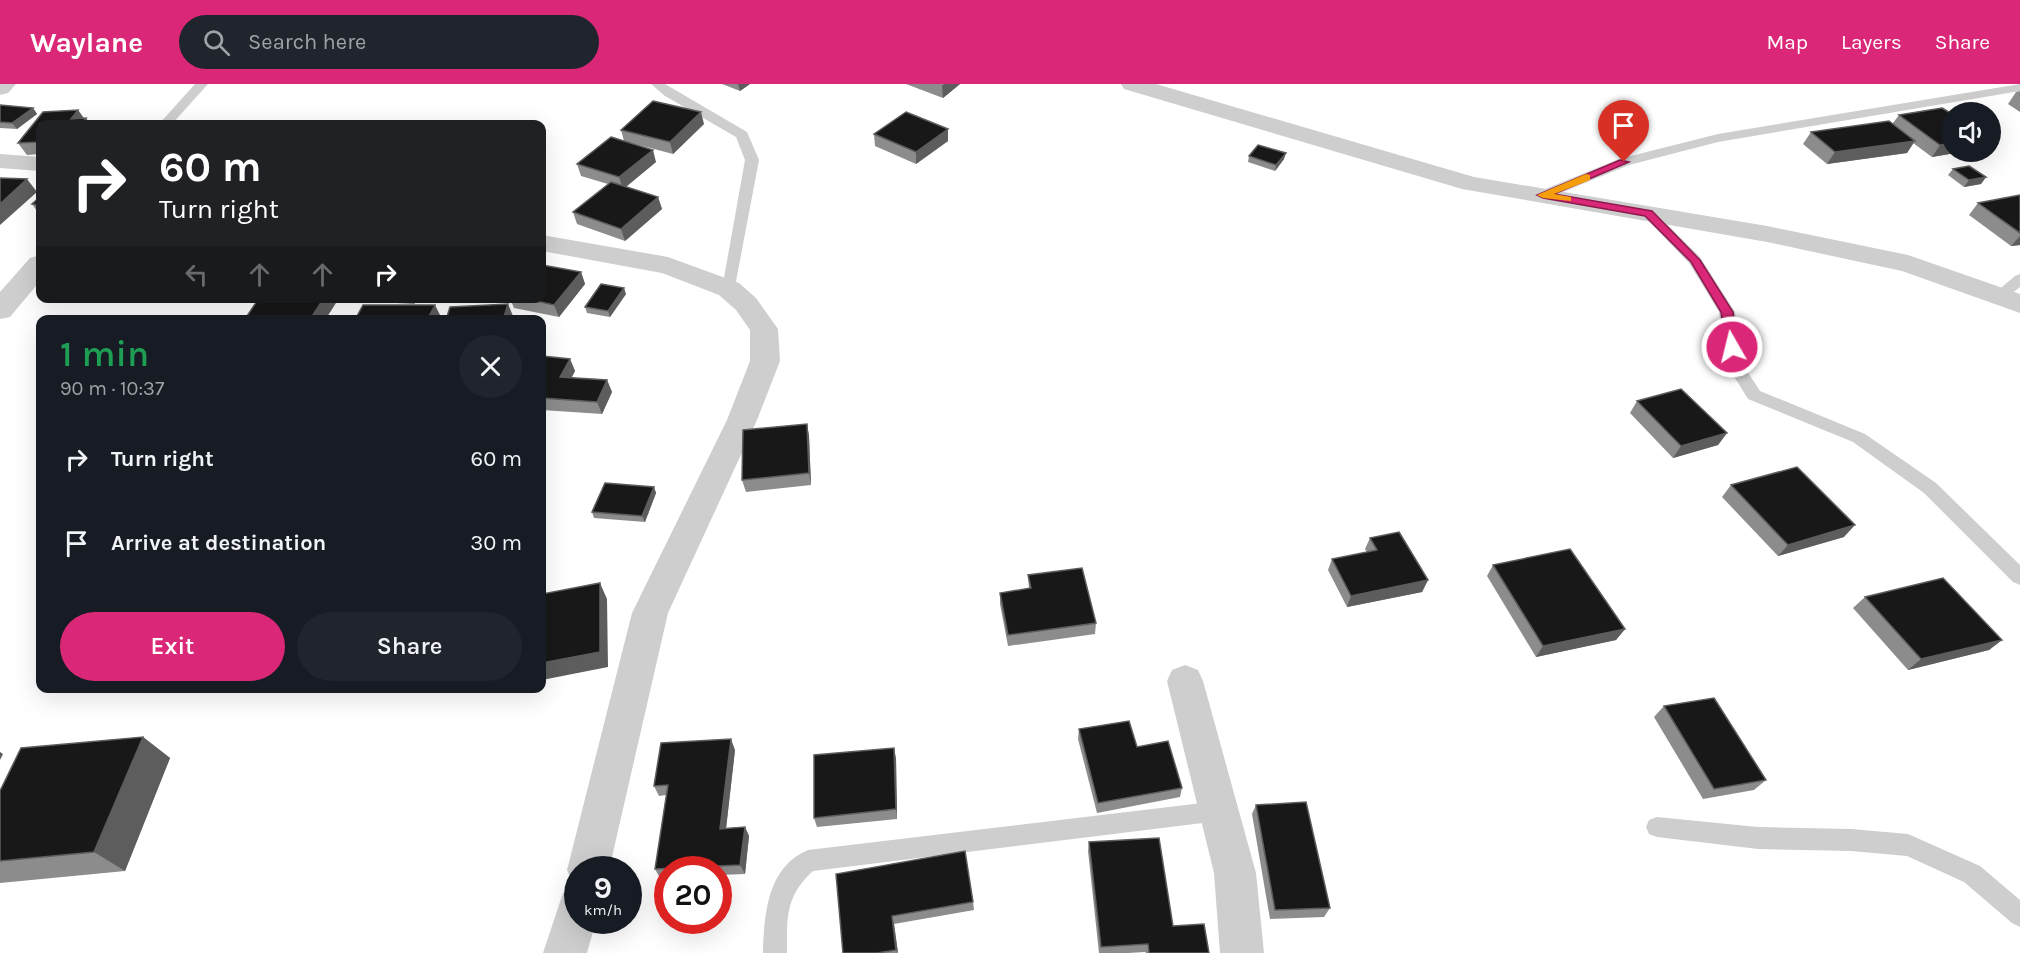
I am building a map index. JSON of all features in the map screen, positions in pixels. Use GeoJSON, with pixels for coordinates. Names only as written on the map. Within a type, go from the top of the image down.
{"type":"FeatureCollection","features":[{"type":"Feature","properties":{"kind":"street"},"geometry":{"type":"LineString","coordinates":[[0,88],[5,84]]}},
{"type":"Feature","properties":{"kind":"street"},"geometry":{"type":"LineString","coordinates":[[1132,84],[1471,184],[1767,234],[1908,264],[2010,299]]}},
{"type":"Feature","properties":{"kind":"street"},"geometry":{"type":"LineString","coordinates":[[0,161],[36,164]]}},
{"type":"Feature","properties":{"kind":"street"},"geometry":{"type":"LineString","coordinates":[[546,244],[668,266],[729,289],[746,304],[764,329],[765,361],[742,420],[650,613],[591,856]]}},
{"type":"Feature","properties":{"kind":"street"},"geometry":{"type":"LineString","coordinates":[[0,310],[36,269]]}},
{"type":"Feature","properties":{"kind":"street"},"geometry":{"type":"LineString","coordinates":[[1185,681],[1235,873],[1242,953]]}},
{"type":"Feature","properties":{"kind":"street"},"geometry":{"type":"LineString","coordinates":[[565,953],[570,934]]}},
{"type":"Feature","properties":{"kind":"lane"},"geometry":{"type":"LineString","coordinates":[[169,120],[202,84]]}},
{"type":"Feature","properties":{"kind":"lane"},"geometry":{"type":"LineString","coordinates":[[657,84],[742,135],[752,160],[729,289]]}},
{"type":"Feature","properties":{"kind":"lane"},"geometry":{"type":"LineString","coordinates":[[1543,195],[1624,162],[1718,138],[2020,87]]}},
{"type":"Feature","properties":{"kind":"lane"},"geometry":{"type":"LineString","coordinates":[[1648,213],[1695,260],[1727,312],[1735,365],[1754,395],[1859,438],[1930,488],[2020,577]]}},
{"type":"Feature","properties":{"kind":"lane"},"geometry":{"type":"LineString","coordinates":[[2010,299],[2020,279]]}},
{"type":"Feature","properties":{"kind":"lane"},"geometry":{"type":"LineString","coordinates":[[775,953],[776,904],[792,873],[808,861],[1219,811]]}},
{"type":"Feature","properties":{"kind":"lane"},"geometry":{"type":"LineString","coordinates":[[1657,827],[1758,838],[1851,840],[1908,845],[1972,873],[2020,915]]}},
{"type":"Feature","properties":{"kind":"building"},"geometry":{"type":"Polygon","coordinates":[[[653,101],[701,112],[670,142],[621,130],[653,101]]]}},
{"type":"Feature","properties":{"kind":"building"},"geometry":{"type":"Polygon","coordinates":[[[0,105],[33,108],[12,123],[0,122],[0,105]]]}},
{"type":"Feature","properties":{"kind":"building"},"geometry":{"type":"Polygon","coordinates":[[[1941,108],[1941,145],[1940,145],[1899,115],[1941,108]]]}},
{"type":"Feature","properties":{"kind":"building"},"geometry":{"type":"Polygon","coordinates":[[[78,110],[71,119],[86,118],[84,120],[37,120],[43,112],[78,110]]]}},
{"type":"Feature","properties":{"kind":"building"},"geometry":{"type":"Polygon","coordinates":[[[906,112],[948,129],[916,152],[874,134],[906,112]]]}},
{"type":"Feature","properties":{"kind":"building"},"geometry":{"type":"Polygon","coordinates":[[[36,121],[36,142],[18,143],[36,121]]]}},
{"type":"Feature","properties":{"kind":"building"},"geometry":{"type":"Polygon","coordinates":[[[1889,121],[1915,141],[1835,152],[1811,132],[1889,121]]]}},
{"type":"Feature","properties":{"kind":"building"},"geometry":{"type":"Polygon","coordinates":[[[611,137],[653,150],[619,177],[577,164],[611,137]]]}},
{"type":"Feature","properties":{"kind":"building"},"geometry":{"type":"Polygon","coordinates":[[[1258,145],[1286,153],[1276,165],[1249,156],[1258,145]]]}},
{"type":"Feature","properties":{"kind":"building"},"geometry":{"type":"Polygon","coordinates":[[[1969,166],[1986,177],[1969,180],[1953,169],[1969,166]]]}},
{"type":"Feature","properties":{"kind":"building"},"geometry":{"type":"Polygon","coordinates":[[[0,178],[27,179],[0,204],[0,178]]]}},
{"type":"Feature","properties":{"kind":"building"},"geometry":{"type":"Polygon","coordinates":[[[611,182],[658,197],[621,229],[573,212],[611,182]]]}},
{"type":"Feature","properties":{"kind":"building"},"geometry":{"type":"Polygon","coordinates":[[[2020,195],[2020,233],[1978,203],[2020,195]]]}},
{"type":"Feature","properties":{"kind":"building"},"geometry":{"type":"Polygon","coordinates":[[[546,266],[581,272],[554,305],[545,303],[546,266]]]}},
{"type":"Feature","properties":{"kind":"building"},"geometry":{"type":"Polygon","coordinates":[[[601,284],[624,288],[608,311],[585,307],[601,284]]]}},
{"type":"Feature","properties":{"kind":"building"},"geometry":{"type":"Polygon","coordinates":[[[256,303],[321,303],[313,315],[248,315],[256,303]]]}},
{"type":"Feature","properties":{"kind":"building"},"geometry":{"type":"Polygon","coordinates":[[[508,304],[505,315],[448,315],[450,307],[508,304]]]}},
{"type":"Feature","properties":{"kind":"building"},"geometry":{"type":"Polygon","coordinates":[[[363,305],[435,305],[430,315],[358,315],[363,305]]]}},
{"type":"Feature","properties":{"kind":"building"},"geometry":{"type":"Polygon","coordinates":[[[546,356],[570,359],[560,377],[607,380],[597,402],[546,398],[546,356]]]}},
{"type":"Feature","properties":{"kind":"building"},"geometry":{"type":"Polygon","coordinates":[[[1681,389],[1727,433],[1681,446],[1637,401],[1681,389]]]}},
{"type":"Feature","properties":{"kind":"building"},"geometry":{"type":"Polygon","coordinates":[[[807,424],[809,473],[742,480],[743,430],[807,424]]]}},
{"type":"Feature","properties":{"kind":"building"},"geometry":{"type":"Polygon","coordinates":[[[1797,467],[1855,525],[1788,545],[1731,485],[1797,467]]]}},
{"type":"Feature","properties":{"kind":"building"},"geometry":{"type":"Polygon","coordinates":[[[605,483],[654,487],[642,516],[592,512],[605,483]]]}},
{"type":"Feature","properties":{"kind":"building"},"geometry":{"type":"Polygon","coordinates":[[[1399,532],[1428,580],[1351,596],[1332,559],[1377,550],[1370,538],[1399,532]]]}},
{"type":"Feature","properties":{"kind":"building"},"geometry":{"type":"Polygon","coordinates":[[[1570,549],[1625,629],[1543,646],[1493,565],[1570,549]]]}},
{"type":"Feature","properties":{"kind":"building"},"geometry":{"type":"Polygon","coordinates":[[[1082,568],[1096,623],[1008,635],[1000,593],[1031,588],[1028,575],[1082,568]]]}},
{"type":"Feature","properties":{"kind":"building"},"geometry":{"type":"Polygon","coordinates":[[[1943,578],[2002,640],[1921,659],[1865,597],[1943,578]]]}},
{"type":"Feature","properties":{"kind":"building"},"geometry":{"type":"Polygon","coordinates":[[[600,583],[600,652],[546,662],[546,593],[600,583]]]}},
{"type":"Feature","properties":{"kind":"building"},"geometry":{"type":"Polygon","coordinates":[[[1714,698],[1766,780],[1714,789],[1664,706],[1714,698]]]}},
{"type":"Feature","properties":{"kind":"building"},"geometry":{"type":"Polygon","coordinates":[[[1129,721],[1137,747],[1168,741],[1182,788],[1098,803],[1079,729],[1129,721]]]}},
{"type":"Feature","properties":{"kind":"building"},"geometry":{"type":"Polygon","coordinates":[[[143,737],[94,852],[0,861],[0,791],[21,748],[143,737]]]}},
{"type":"Feature","properties":{"kind":"building"},"geometry":{"type":"Polygon","coordinates":[[[731,739],[720,829],[745,827],[740,865],[732,865],[732,856],[657,856],[668,785],[654,786],[661,743],[731,739]]]}},
{"type":"Feature","properties":{"kind":"building"},"geometry":{"type":"Polygon","coordinates":[[[894,748],[896,809],[814,818],[814,755],[894,748]]]}},
{"type":"Feature","properties":{"kind":"building"},"geometry":{"type":"Polygon","coordinates":[[[1306,802],[1330,908],[1275,910],[1256,805],[1306,802]]]}},
{"type":"Feature","properties":{"kind":"building"},"geometry":{"type":"Polygon","coordinates":[[[1159,838],[1173,926],[1204,924],[1209,953],[1149,953],[1148,944],[1101,947],[1089,842],[1159,838]]]}},
{"type":"Feature","properties":{"kind":"building"},"geometry":{"type":"Polygon","coordinates":[[[965,851],[973,902],[892,916],[896,950],[877,953],[843,953],[836,874],[965,851]]]}},
{"type":"Feature","properties":{"kind":"slow traffic"},"geometry":{"type":"LineString","coordinates":[[1567,199],[1543,195],[1586,177]]}},
{"type":"Feature","properties":{"kind":"route"},"geometry":{"type":"LineString","coordinates":[[1624,162],[1543,195],[1648,213],[1695,260],[1727,312],[1732,347]]}}]}
